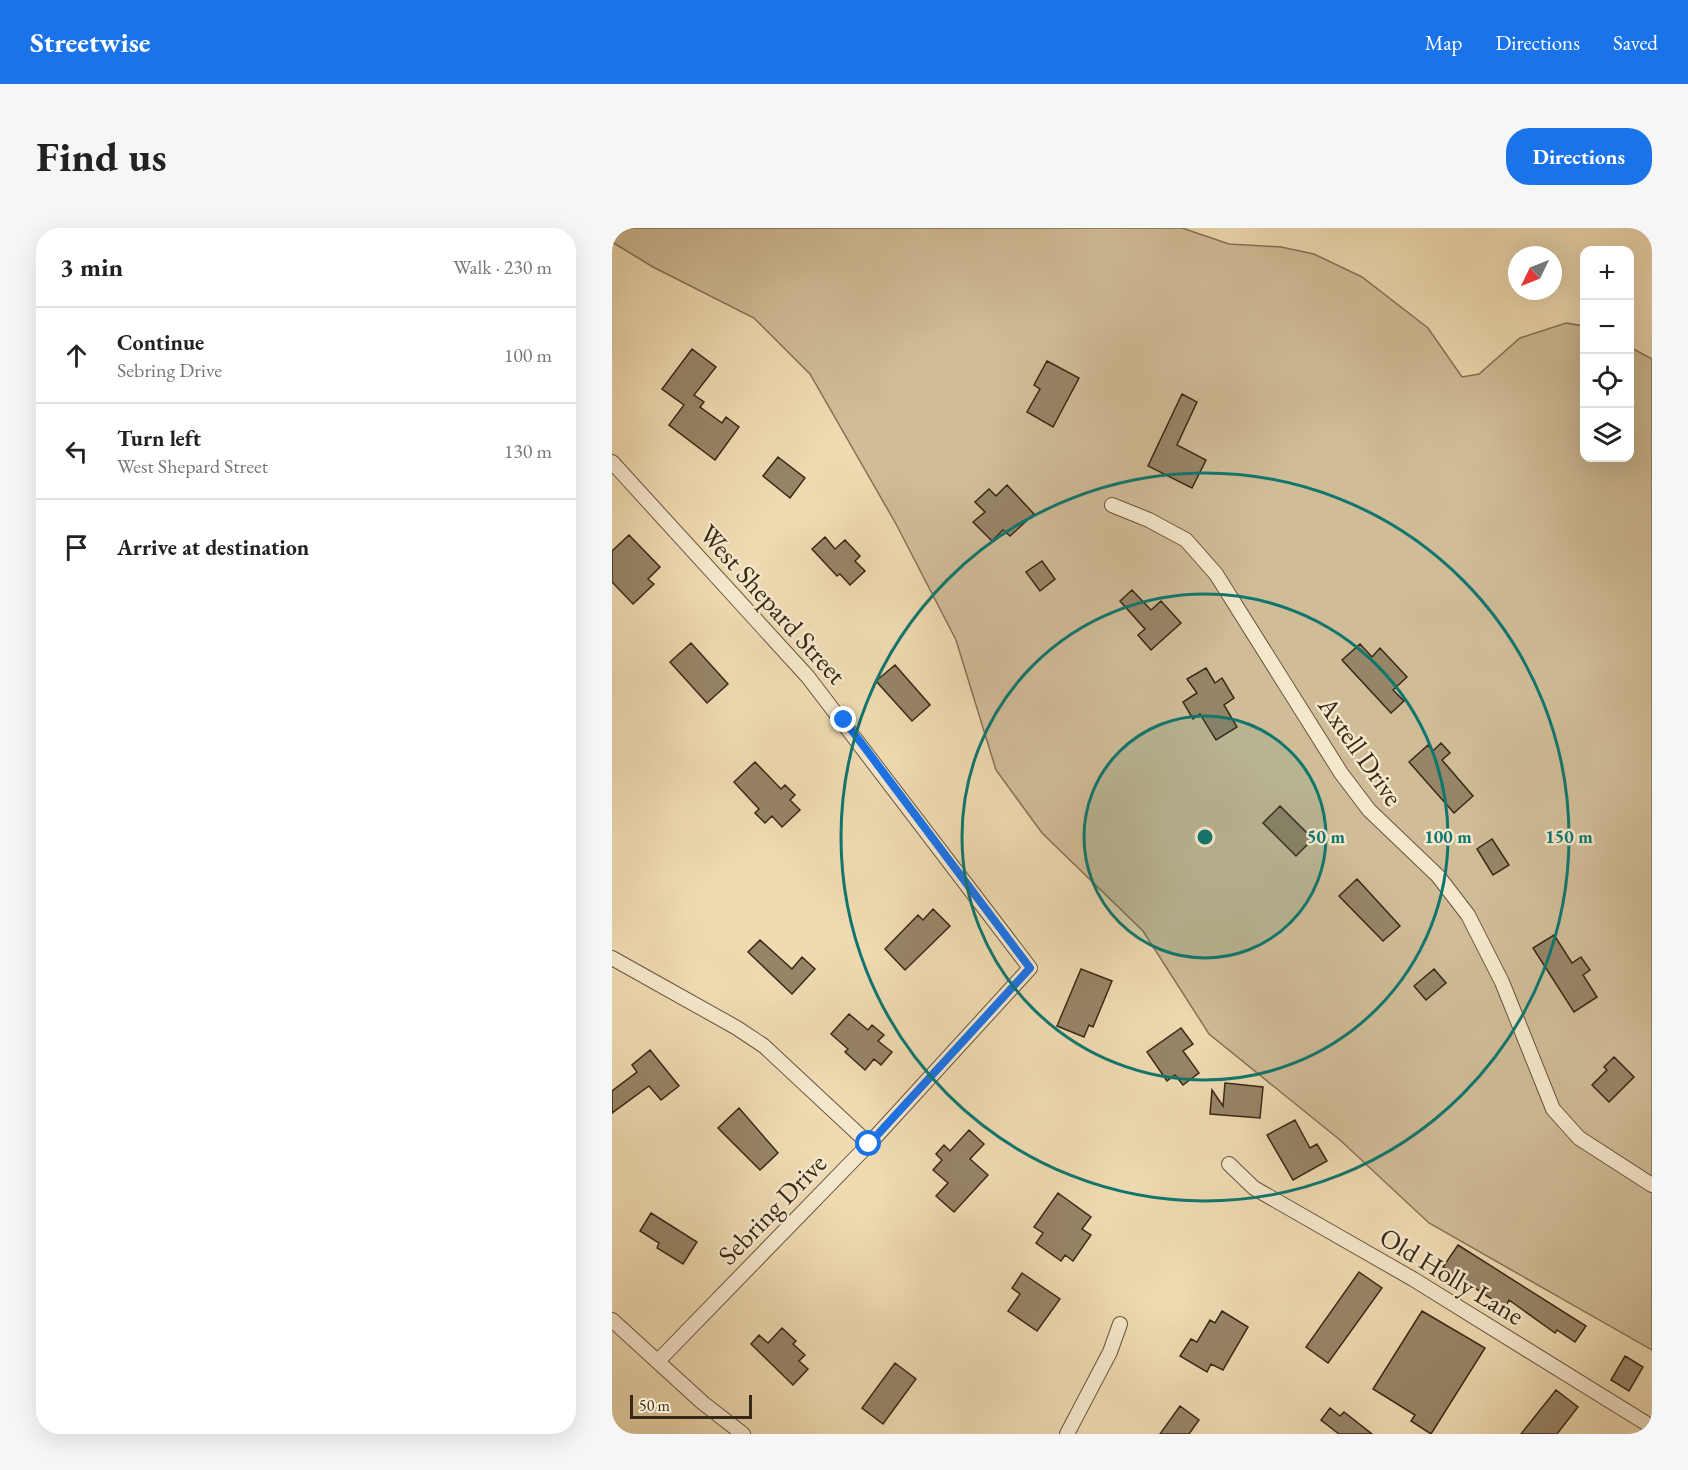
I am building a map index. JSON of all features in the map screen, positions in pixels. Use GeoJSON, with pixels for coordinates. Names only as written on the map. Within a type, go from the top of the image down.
{"type":"FeatureCollection","features":[{"type":"Feature","properties":{"kind":"street","name":"West Shepard Street"},"geometry":{"type":"LineString","coordinates":[[612,462],[837,711],[1019,957]]}},
{"type":"Feature","properties":{"kind":"street","name":"Axtell Drive"},"geometry":{"type":"LineString","coordinates":[[1112,505],[1149,520],[1186,540],[1216,574],[1369,810],[1438,876],[1468,915],[1502,982],[1553,1109],[1579,1138],[1652,1185]]}},
{"type":"Feature","properties":{"kind":"street","name":"Sebring Drive"},"geometry":{"type":"LineString","coordinates":[[658,1362],[869,1144],[1030,968],[1019,957]]}},
{"type":"Feature","properties":{"kind":"street"},"geometry":{"type":"LineString","coordinates":[[612,958],[737,1028],[764,1046],[869,1144]]}},
{"type":"Feature","properties":{"kind":"street","name":"Old Holly Lane"},"geometry":{"type":"LineString","coordinates":[[1229,1164],[1254,1188],[1413,1279],[1652,1428]]}},
{"type":"Feature","properties":{"kind":"street"},"geometry":{"type":"LineString","coordinates":[[612,1320],[703,1403],[743,1434]]}},
{"type":"Feature","properties":{"kind":"street"},"geometry":{"type":"LineString","coordinates":[[1066,1434],[1110,1352],[1120,1324]]}},
{"type":"Feature","properties":{"kind":"shaded area"},"geometry":{"type":"Polygon","coordinates":[[[612,228],[1182,228],[1229,244],[1281,247],[1314,254],[1362,277],[1428,328],[1462,377],[1479,374],[1520,338],[1566,323],[1580,325],[1580,462],[1634,462],[1634,349],[1652,359],[1652,1350],[1429,1223],[1340,1140],[1209,1034],[1143,931],[1042,833],[996,770],[956,640],[896,524],[810,374],[754,318],[653,267],[612,242],[612,228]]]}},
{"type":"Feature","properties":{"kind":"building"},"geometry":{"type":"Polygon","coordinates":[[[692,349],[716,367],[694,395],[704,402],[700,407],[722,423],[726,417],[739,427],[715,460],[669,425],[684,405],[662,389],[692,349]]]}},
{"type":"Feature","properties":{"kind":"building"},"geometry":{"type":"Polygon","coordinates":[[[1047,361],[1079,378],[1053,427],[1027,412],[1040,389],[1034,385],[1047,361]]]}},
{"type":"Feature","properties":{"kind":"building"},"geometry":{"type":"Polygon","coordinates":[[[1182,394],[1197,402],[1177,445],[1206,460],[1192,488],[1148,466],[1182,394]]]}},
{"type":"Feature","properties":{"kind":"building"},"geometry":{"type":"Polygon","coordinates":[[[778,457],[805,478],[790,498],[763,476],[778,457]]]}},
{"type":"Feature","properties":{"kind":"building"},"geometry":{"type":"Polygon","coordinates":[[[1007,485],[1034,514],[1010,536],[1003,530],[992,541],[973,522],[985,512],[975,502],[989,489],[996,496],[1007,485]]]}},
{"type":"Feature","properties":{"kind":"building"},"geometry":{"type":"Polygon","coordinates":[[[629,535],[660,567],[648,579],[654,584],[633,604],[612,582],[612,551],[629,535]]]}},
{"type":"Feature","properties":{"kind":"building"},"geometry":{"type":"Polygon","coordinates":[[[825,537],[835,549],[845,540],[860,556],[855,561],[865,571],[850,585],[840,574],[837,576],[812,549],[825,537]]]}},
{"type":"Feature","properties":{"kind":"building"},"geometry":{"type":"Polygon","coordinates":[[[1042,561],[1055,579],[1040,591],[1026,572],[1042,561]]]}},
{"type":"Feature","properties":{"kind":"building"},"geometry":{"type":"Polygon","coordinates":[[[1132,590],[1151,610],[1161,601],[1181,623],[1151,650],[1138,635],[1145,629],[1120,601],[1132,590]]]}},
{"type":"Feature","properties":{"kind":"building"},"geometry":{"type":"Polygon","coordinates":[[[691,643],[728,684],[707,703],[670,662],[691,643]]]}},
{"type":"Feature","properties":{"kind":"building"},"geometry":{"type":"Polygon","coordinates":[[[1360,644],[1372,657],[1380,648],[1407,677],[1393,690],[1404,701],[1391,713],[1342,660],[1360,644]]]}},
{"type":"Feature","properties":{"kind":"building"},"geometry":{"type":"Polygon","coordinates":[[[895,665],[930,705],[912,721],[876,681],[895,665]]]}},
{"type":"Feature","properties":{"kind":"building"},"geometry":{"type":"Polygon","coordinates":[[[1206,668],[1215,683],[1222,678],[1234,698],[1224,705],[1237,727],[1216,740],[1200,714],[1193,719],[1183,702],[1197,693],[1187,679],[1206,668]]]}},
{"type":"Feature","properties":{"kind":"building"},"geometry":{"type":"Polygon","coordinates":[[[1441,743],[1450,753],[1442,760],[1473,796],[1454,813],[1409,762],[1428,745],[1433,751],[1441,743]]]}},
{"type":"Feature","properties":{"kind":"building"},"geometry":{"type":"Polygon","coordinates":[[[755,762],[781,789],[785,785],[795,795],[790,800],[800,810],[782,827],[772,816],[765,823],[755,813],[759,809],[734,782],[755,762]]]}},
{"type":"Feature","properties":{"kind":"building"},"geometry":{"type":"Polygon","coordinates":[[[1280,806],[1313,839],[1296,856],[1263,823],[1280,806]]]}},
{"type":"Feature","properties":{"kind":"building"},"geometry":{"type":"Polygon","coordinates":[[[1492,839],[1509,865],[1493,875],[1477,849],[1492,839]]]}},
{"type":"Feature","properties":{"kind":"building"},"geometry":{"type":"Polygon","coordinates":[[[1357,879],[1400,926],[1383,941],[1339,896],[1357,879]]]}},
{"type":"Feature","properties":{"kind":"building"},"geometry":{"type":"Polygon","coordinates":[[[933,909],[950,926],[905,970],[885,949],[918,915],[923,920],[933,909]]]}},
{"type":"Feature","properties":{"kind":"building"},"geometry":{"type":"Polygon","coordinates":[[[1554,935],[1572,963],[1581,957],[1590,970],[1583,975],[1597,997],[1574,1012],[1533,948],[1554,935]]]}},
{"type":"Feature","properties":{"kind":"building"},"geometry":{"type":"Polygon","coordinates":[[[760,940],[792,969],[802,957],[815,969],[792,994],[748,952],[760,940]]]}},
{"type":"Feature","properties":{"kind":"building"},"geometry":{"type":"Polygon","coordinates":[[[1081,969],[1112,981],[1093,1027],[1089,1025],[1084,1037],[1057,1026],[1081,969]]]}},
{"type":"Feature","properties":{"kind":"building"},"geometry":{"type":"Polygon","coordinates":[[[1434,969],[1446,983],[1426,1000],[1414,986],[1434,969]]]}},
{"type":"Feature","properties":{"kind":"building"},"geometry":{"type":"Polygon","coordinates":[[[849,1014],[868,1030],[872,1025],[884,1035],[878,1041],[892,1052],[881,1065],[874,1059],[865,1070],[845,1052],[848,1049],[831,1034],[849,1014]]]}},
{"type":"Feature","properties":{"kind":"building"},"geometry":{"type":"Polygon","coordinates":[[[1181,1028],[1193,1044],[1183,1051],[1199,1073],[1183,1085],[1175,1075],[1167,1081],[1147,1052],[1181,1028]]]}},
{"type":"Feature","properties":{"kind":"building"},"geometry":{"type":"Polygon","coordinates":[[[650,1050],[679,1086],[661,1100],[649,1086],[612,1113],[612,1091],[637,1072],[632,1065],[650,1050]]]}},
{"type":"Feature","properties":{"kind":"building"},"geometry":{"type":"Polygon","coordinates":[[[1614,1057],[1634,1077],[1609,1102],[1592,1085],[1607,1070],[1604,1067],[1614,1057]]]}},
{"type":"Feature","properties":{"kind":"building"},"geometry":{"type":"Polygon","coordinates":[[[1225,1083],[1263,1087],[1260,1118],[1210,1114],[1212,1090],[1223,1106],[1225,1083]]]}},
{"type":"Feature","properties":{"kind":"building"},"geometry":{"type":"Polygon","coordinates":[[[739,1108],[778,1153],[760,1170],[718,1128],[739,1108]]]}},
{"type":"Feature","properties":{"kind":"building"},"geometry":{"type":"Polygon","coordinates":[[[1295,1120],[1310,1148],[1317,1144],[1327,1161],[1293,1180],[1267,1135],[1295,1120]]]}},
{"type":"Feature","properties":{"kind":"building"},"geometry":{"type":"Polygon","coordinates":[[[969,1130],[984,1144],[970,1159],[988,1175],[954,1212],[936,1196],[948,1183],[933,1170],[942,1160],[936,1154],[944,1145],[950,1151],[969,1130]]]}},
{"type":"Feature","properties":{"kind":"building"},"geometry":{"type":"Polygon","coordinates":[[[1058,1193],[1091,1217],[1082,1229],[1091,1235],[1073,1261],[1065,1255],[1061,1261],[1036,1243],[1043,1233],[1034,1227],[1058,1193]]]}},
{"type":"Feature","properties":{"kind":"building"},"geometry":{"type":"Polygon","coordinates":[[[651,1213],[697,1242],[683,1264],[657,1248],[659,1243],[640,1231],[651,1213]]]}},
{"type":"Feature","properties":{"kind":"building"},"geometry":{"type":"Polygon","coordinates":[[[1458,1245],[1586,1326],[1575,1342],[1557,1330],[1555,1333],[1509,1300],[1505,1308],[1443,1267],[1458,1245]]]}},
{"type":"Feature","properties":{"kind":"building"},"geometry":{"type":"Polygon","coordinates":[[[1359,1272],[1382,1288],[1328,1363],[1306,1347],[1359,1272]]]}},
{"type":"Feature","properties":{"kind":"building"},"geometry":{"type":"Polygon","coordinates":[[[1022,1273],[1060,1299],[1037,1331],[1008,1311],[1020,1294],[1012,1288],[1022,1273]]]}},
{"type":"Feature","properties":{"kind":"building"},"geometry":{"type":"Polygon","coordinates":[[[1222,1311],[1248,1327],[1223,1370],[1211,1364],[1207,1372],[1180,1356],[1191,1339],[1197,1342],[1210,1320],[1215,1323],[1222,1311]]]}},
{"type":"Feature","properties":{"kind":"building"},"geometry":{"type":"Polygon","coordinates":[[[1422,1311],[1485,1348],[1431,1434],[1411,1421],[1415,1415],[1373,1389],[1422,1311]]]}},
{"type":"Feature","properties":{"kind":"building"},"geometry":{"type":"Polygon","coordinates":[[[782,1328],[796,1341],[793,1344],[805,1355],[799,1361],[808,1369],[793,1385],[751,1344],[759,1335],[768,1343],[782,1328]]]}},
{"type":"Feature","properties":{"kind":"building"},"geometry":{"type":"Polygon","coordinates":[[[1625,1356],[1643,1367],[1629,1391],[1611,1380],[1625,1356]]]}},
{"type":"Feature","properties":{"kind":"building"},"geometry":{"type":"Polygon","coordinates":[[[895,1363],[916,1379],[883,1424],[862,1408],[895,1363]]]}},
{"type":"Feature","properties":{"kind":"building"},"geometry":{"type":"Polygon","coordinates":[[[1556,1390],[1578,1407],[1557,1434],[1521,1434],[1556,1390]]]}},
{"type":"Feature","properties":{"kind":"building"},"geometry":{"type":"Polygon","coordinates":[[[1180,1406],[1199,1420],[1189,1434],[1160,1434],[1180,1406]]]}},
{"type":"Feature","properties":{"kind":"building"},"geometry":{"type":"Polygon","coordinates":[[[1330,1408],[1340,1416],[1344,1412],[1372,1434],[1339,1434],[1321,1420],[1330,1408]]]}},
{"type":"Feature","properties":{"kind":"route"},"geometry":{"type":"LineString","coordinates":[[844,720],[1019,957],[1030,968],[869,1144]]}}]}
